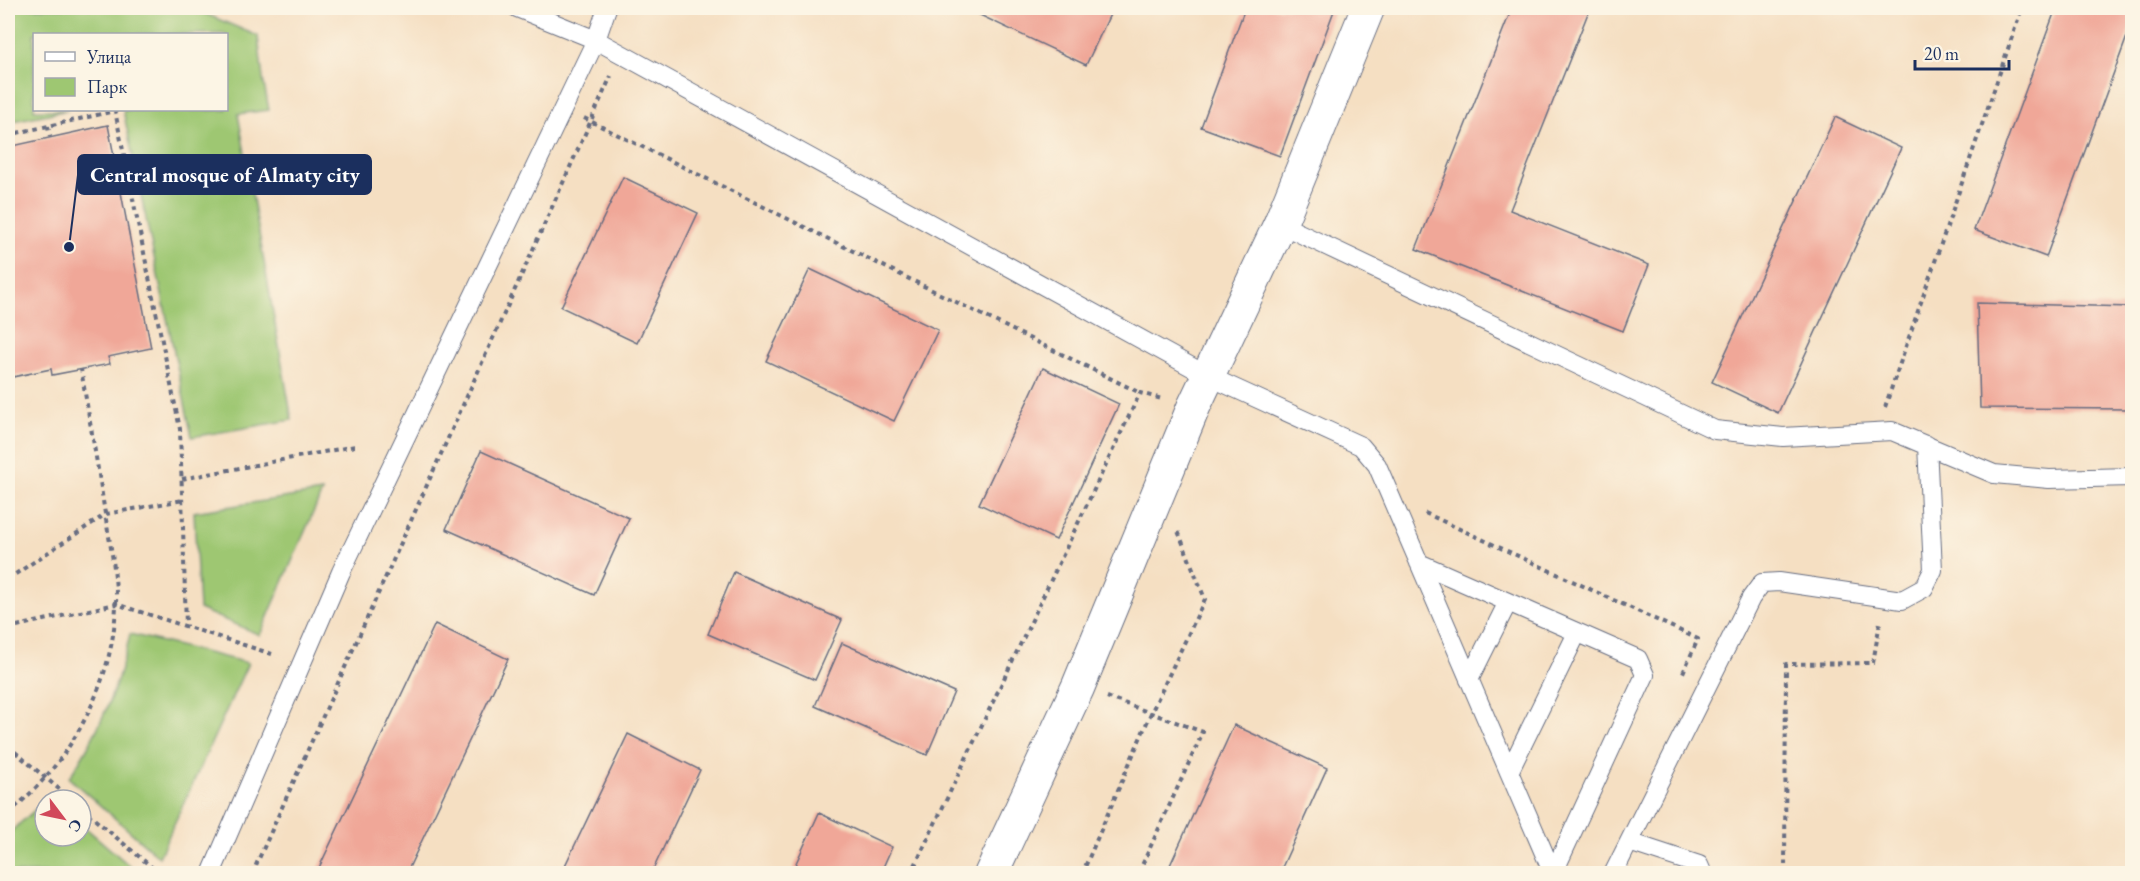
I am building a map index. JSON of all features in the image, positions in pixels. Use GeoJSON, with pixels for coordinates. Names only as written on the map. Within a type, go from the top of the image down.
{"type":"FeatureCollection","features":[{"type":"Feature","properties":{"kind":"street"},"geometry":{"type":"LineString","coordinates":[[991,873],[1078,687],[1194,406],[1280,224],[1368,8]]}},
{"type":"Feature","properties":{"kind":"lane"},"geometry":{"type":"LineString","coordinates":[[517,8],[596,40],[1208,376],[1361,446],[1377,465],[1553,873]]}},
{"type":"Feature","properties":{"kind":"lane"},"geometry":{"type":"LineString","coordinates":[[211,873],[341,572],[596,40],[606,8]]}},
{"type":"Feature","properties":{"kind":"lane"},"geometry":{"type":"LineString","coordinates":[[1280,224],[1715,430],[1783,437],[1892,431],[1994,474],[2049,479],[2133,477]]}},
{"type":"Feature","properties":{"kind":"lane"},"geometry":{"type":"LineString","coordinates":[[1613,873],[1751,598],[1762,583],[1779,582],[1902,600],[1924,588],[1933,570],[1927,445]]}},
{"type":"Feature","properties":{"kind":"lane"},"geometry":{"type":"LineString","coordinates":[[1419,563],[1638,659],[1645,675],[1553,873]]}},
{"type":"Feature","properties":{"kind":"lane"},"geometry":{"type":"LineString","coordinates":[[1469,680],[1508,602]]}},
{"type":"Feature","properties":{"kind":"lane"},"geometry":{"type":"LineString","coordinates":[[1509,772],[1577,633]]}},
{"type":"Feature","properties":{"kind":"lane"},"geometry":{"type":"LineString","coordinates":[[1629,842],[1699,865],[1703,873]]}},
{"type":"Feature","properties":{"kind":"path"},"geometry":{"type":"LineString","coordinates":[[1877,432],[2022,8]]}},
{"type":"Feature","properties":{"kind":"path"},"geometry":{"type":"LineString","coordinates":[[252,873],[621,54]]}},
{"type":"Feature","properties":{"kind":"path"},"geometry":{"type":"LineString","coordinates":[[563,108],[1140,393],[1194,406]]}},
{"type":"Feature","properties":{"kind":"path"},"geometry":{"type":"LineString","coordinates":[[8,135],[115,111],[180,429],[186,626]]}},
{"type":"Feature","properties":{"kind":"path"},"geometry":{"type":"LineString","coordinates":[[48,126],[50,137]]}},
{"type":"Feature","properties":{"kind":"path"},"geometry":{"type":"LineString","coordinates":[[8,813],[45,778],[76,737],[93,702],[110,656],[116,604],[113,560],[81,369]]}},
{"type":"Feature","properties":{"kind":"path"},"geometry":{"type":"LineString","coordinates":[[910,873],[1140,393]]}},
{"type":"Feature","properties":{"kind":"path"},"geometry":{"type":"LineString","coordinates":[[182,479],[355,446]]}},
{"type":"Feature","properties":{"kind":"path"},"geometry":{"type":"LineString","coordinates":[[8,579],[106,514],[183,500]]}},
{"type":"Feature","properties":{"kind":"path"},"geometry":{"type":"LineString","coordinates":[[1082,873],[1151,713],[1205,599],[1176,524]]}},
{"type":"Feature","properties":{"kind":"path"},"geometry":{"type":"LineString","coordinates":[[1785,873],[1786,664],[1873,663],[1884,597]]}},
{"type":"Feature","properties":{"kind":"path"},"geometry":{"type":"LineString","coordinates":[[8,628],[116,604],[272,654]]}},
{"type":"Feature","properties":{"kind":"path"},"geometry":{"type":"LineString","coordinates":[[1078,687],[1203,732],[1138,873]]}},
{"type":"Feature","properties":{"kind":"path"},"geometry":{"type":"LineString","coordinates":[[8,746],[57,788]]}},
{"type":"Feature","properties":{"kind":"path"},"geometry":{"type":"LineString","coordinates":[[93,818],[160,873]]}},
{"type":"Feature","properties":{"kind":"green space"},"geometry":{"type":"Polygon","coordinates":[[[8,8],[192,8],[258,36],[269,110],[238,114],[292,420],[192,437],[123,111],[228,111],[228,33],[33,33],[33,111],[63,111],[8,122],[8,8]]]}},
{"type":"Feature","properties":{"kind":"green space"},"geometry":{"type":"Polygon","coordinates":[[[322,492],[260,635],[199,609],[194,512],[322,492]]]}},
{"type":"Feature","properties":{"kind":"green space"},"geometry":{"type":"Polygon","coordinates":[[[130,634],[248,663],[159,857],[93,799],[93,788],[80,788],[69,778],[98,727],[114,691],[130,634]]]}},
{"type":"Feature","properties":{"kind":"green space"},"geometry":{"type":"Polygon","coordinates":[[[33,812],[33,848],[93,848],[93,834],[138,873],[8,873],[8,834],[33,812]]]}},
{"type":"Feature","properties":{"kind":"building"},"geometry":{"type":"Polygon","coordinates":[[[965,8],[1113,8],[1086,65],[965,8]]]}},
{"type":"Feature","properties":{"kind":"building"},"geometry":{"type":"Polygon","coordinates":[[[1245,8],[1335,8],[1280,156],[1201,127],[1245,8]]]}},
{"type":"Feature","properties":{"kind":"building"},"geometry":{"type":"Polygon","coordinates":[[[1512,8],[1590,8],[1510,210],[1649,265],[1623,331],[1416,249],[1512,8]]]}},
{"type":"Feature","properties":{"kind":"building"},"geometry":{"type":"Polygon","coordinates":[[[2056,8],[2132,8],[2132,23],[2046,257],[1974,230],[2056,8]]]}},
{"type":"Feature","properties":{"kind":"building"},"geometry":{"type":"Polygon","coordinates":[[[1835,117],[1901,148],[1778,413],[1712,382],[1835,117]]]}},
{"type":"Feature","properties":{"kind":"building"},"geometry":{"type":"Polygon","coordinates":[[[108,125],[151,348],[108,357],[110,364],[52,375],[51,369],[8,378],[8,147],[108,125]]]}},
{"type":"Feature","properties":{"kind":"building"},"geometry":{"type":"Polygon","coordinates":[[[623,177],[698,213],[637,343],[561,307],[623,177]]]}},
{"type":"Feature","properties":{"kind":"building"},"geometry":{"type":"Polygon","coordinates":[[[810,269],[938,330],[894,421],[766,361],[810,269]]]}},
{"type":"Feature","properties":{"kind":"building"},"geometry":{"type":"Polygon","coordinates":[[[1977,303],[2132,307],[2132,409],[1980,408],[1977,303]]]}},
{"type":"Feature","properties":{"kind":"building"},"geometry":{"type":"Polygon","coordinates":[[[1043,368],[1119,404],[1056,540],[979,504],[1043,368]]]}},
{"type":"Feature","properties":{"kind":"building"},"geometry":{"type":"Polygon","coordinates":[[[481,451],[629,518],[594,595],[446,529],[481,451]]]}},
{"type":"Feature","properties":{"kind":"building"},"geometry":{"type":"Polygon","coordinates":[[[734,572],[842,620],[815,680],[708,634],[734,572]]]}},
{"type":"Feature","properties":{"kind":"building"},"geometry":{"type":"Polygon","coordinates":[[[435,624],[508,659],[406,874],[316,874],[435,624]]]}},
{"type":"Feature","properties":{"kind":"building"},"geometry":{"type":"Polygon","coordinates":[[[842,643],[954,692],[927,755],[815,706],[842,643]]]}},
{"type":"Feature","properties":{"kind":"building"},"geometry":{"type":"Polygon","coordinates":[[[1234,725],[1327,768],[1279,874],[1166,874],[1234,725]]]}},
{"type":"Feature","properties":{"kind":"building"},"geometry":{"type":"Polygon","coordinates":[[[628,734],[700,770],[651,874],[561,874],[628,734]]]}},
{"type":"Feature","properties":{"kind":"building"},"geometry":{"type":"Polygon","coordinates":[[[819,813],[892,847],[880,874],[791,874],[819,813]]]}},
{"type":"Feature","properties":{"kind":"place","name":"Central mosque of Almaty city"},"geometry":{"type":"Point","coordinates":[69,247]}}]}
